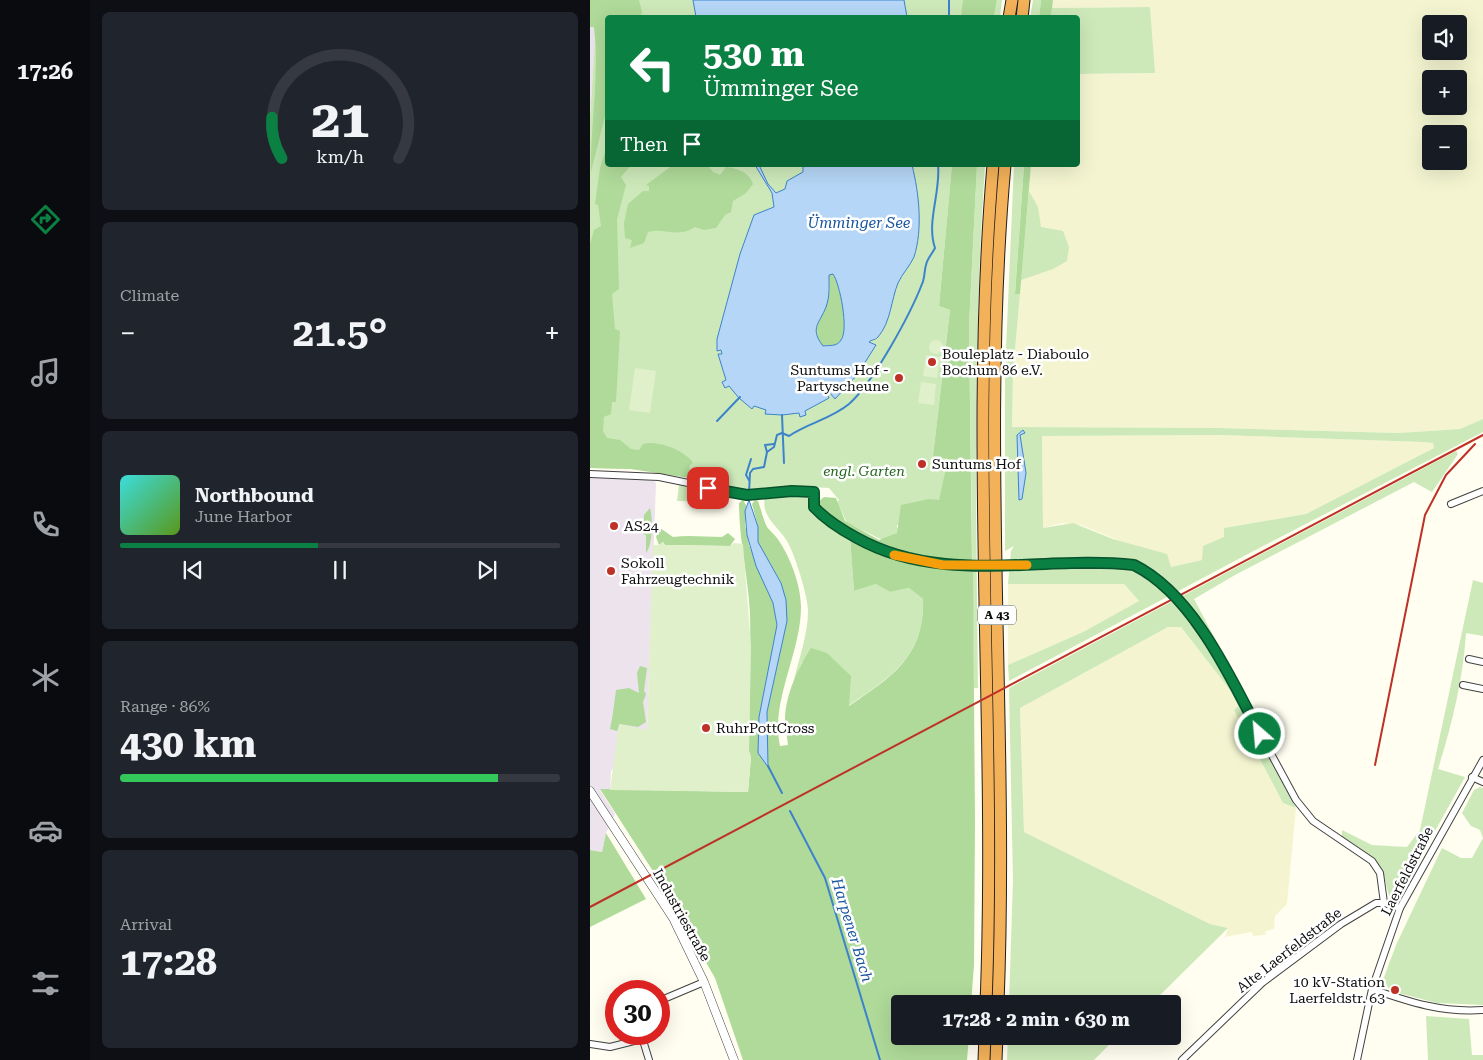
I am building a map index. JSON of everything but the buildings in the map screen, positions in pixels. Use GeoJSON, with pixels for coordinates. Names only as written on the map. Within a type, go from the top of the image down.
{"type":"FeatureCollection","features":[{"type":"Feature","properties":{"kind":"highway"},"geometry":{"type":"LineString","coordinates":[[1010,15],[1012,0]]}},
{"type":"Feature","properties":{"kind":"highway"},"geometry":{"type":"LineString","coordinates":[[1022,15],[1024,0]]}},
{"type":"Feature","properties":{"kind":"highway","name":"A 43"},"geometry":{"type":"LineString","coordinates":[[986,995],[988,892],[984,381],[993,167]]}},
{"type":"Feature","properties":{"kind":"highway","name":"A 43"},"geometry":{"type":"LineString","coordinates":[[998,995],[999,680],[996,438],[997,334],[1005,167]]}},
{"type":"Feature","properties":{"kind":"highway"},"geometry":{"type":"LineString","coordinates":[[984,1060],[985,1045]]}},
{"type":"Feature","properties":{"kind":"highway"},"geometry":{"type":"LineString","coordinates":[[996,1060],[997,1045]]}},
{"type":"Feature","properties":{"kind":"street"},"geometry":{"type":"LineString","coordinates":[[590,474],[659,478],[750,495],[792,491],[814,492],[814,507],[849,534],[897,556],[923,562],[966,566],[1134,565],[1158,581],[1189,615],[1221,661],[1300,806],[1322,827],[1372,861],[1380,874],[1384,902],[1400,908]]}},
{"type":"Feature","properties":{"kind":"street"},"geometry":{"type":"LineString","coordinates":[[1451,504],[1483,491]]}},
{"type":"Feature","properties":{"kind":"street"},"geometry":{"type":"LineString","coordinates":[[1469,659],[1483,662]]}},
{"type":"Feature","properties":{"kind":"street"},"geometry":{"type":"LineString","coordinates":[[1463,685],[1483,689]]}},
{"type":"Feature","properties":{"kind":"street","name":"Laerfeldstraße"},"geometry":{"type":"LineString","coordinates":[[1358,1060],[1372,989],[1400,908],[1483,760]]}},
{"type":"Feature","properties":{"kind":"street"},"geometry":{"type":"LineString","coordinates":[[1472,777],[1483,782]]}},
{"type":"Feature","properties":{"kind":"street","name":"Industriestraße"},"geometry":{"type":"LineString","coordinates":[[590,791],[673,918],[704,982],[734,1060]]}},
{"type":"Feature","properties":{"kind":"street","name":"Alte Laerfeldstraße"},"geometry":{"type":"LineString","coordinates":[[1182,1060],[1262,983],[1359,912],[1376,903],[1384,902]]}},
{"type":"Feature","properties":{"kind":"street"},"geometry":{"type":"LineString","coordinates":[[670,996],[704,982]]}},
{"type":"Feature","properties":{"kind":"street"},"geometry":{"type":"LineString","coordinates":[[1372,989],[1429,1007],[1447,1010],[1483,1010]]}},
{"type":"Feature","properties":{"kind":"street"},"geometry":{"type":"LineString","coordinates":[[590,1044],[610,1047],[616,1045]]}},
{"type":"Feature","properties":{"kind":"street"},"geometry":{"type":"LineString","coordinates":[[645,1045],[649,1060]]}},
{"type":"Feature","properties":{"kind":"shaded area"},"geometry":{"type":"Polygon","coordinates":[[[590,0],[595,41],[590,116],[590,0]]]}},
{"type":"Feature","properties":{"kind":"shaded area"},"geometry":{"type":"Polygon","coordinates":[[[590,478],[643,479],[656,483],[647,730],[611,771],[610,790],[600,790],[615,814],[606,833],[602,852],[590,850],[590,478]]]}},
{"type":"Feature","properties":{"kind":"green space","name":"engl. Garten"},"geometry":{"type":"Polygon","coordinates":[[[590,0],[974,0],[971,15],[605,15],[605,167],[952,167],[939,306],[950,310],[933,456],[949,459],[939,501],[912,525],[897,525],[897,528],[901,530],[885,541],[847,523],[837,502],[839,500],[829,488],[797,486],[752,491],[673,474],[631,469],[590,468],[590,116],[595,41],[590,0]]]}},
{"type":"Feature","properties":{"kind":"green space"},"geometry":{"type":"Polygon","coordinates":[[[590,0],[639,0],[642,12],[641,15],[605,15],[605,116],[591,172],[596,45],[594,27],[590,27],[590,0]]]}},
{"type":"Feature","properties":{"kind":"green space"},"geometry":{"type":"Polygon","coordinates":[[[963,0],[997,0],[994,15],[961,15],[963,0]]]}},
{"type":"Feature","properties":{"kind":"green space"},"geometry":{"type":"Polygon","coordinates":[[[997,0],[1002,0],[1000,15],[994,15],[997,0]]]}},
{"type":"Feature","properties":{"kind":"green space"},"geometry":{"type":"Polygon","coordinates":[[[1033,0],[1041,0],[1039,15],[1030,15],[1033,0]]]}},
{"type":"Feature","properties":{"kind":"green space"},"geometry":{"type":"Polygon","coordinates":[[[1041,0],[1053,0],[1051,15],[1039,15],[1041,0]]]}},
{"type":"Feature","properties":{"kind":"green space"},"geometry":{"type":"Polygon","coordinates":[[[1053,0],[1483,0],[1483,419],[1460,429],[1398,433],[1219,428],[1012,427],[1013,372],[1031,167],[1080,167],[1080,74],[1154,73],[1150,7],[1052,8],[1053,0]]]}},
{"type":"Feature","properties":{"kind":"green space"},"geometry":{"type":"Polygon","coordinates":[[[1150,7],[1155,73],[1080,74],[1080,15],[1051,15],[1052,8],[1150,7]]]}},
{"type":"Feature","properties":{"kind":"green space"},"geometry":{"type":"Polygon","coordinates":[[[605,152],[605,167],[629,167],[621,177],[626,185],[617,219],[619,289],[612,294],[615,329],[620,331],[616,402],[612,402],[611,414],[604,417],[603,431],[607,438],[620,440],[631,449],[639,450],[643,444],[656,443],[677,450],[693,463],[690,465],[689,470],[692,472],[689,478],[631,469],[590,468],[590,244],[594,230],[601,226],[598,205],[595,204],[600,168],[605,152]]]}},
{"type":"Feature","properties":{"kind":"green space"},"geometry":{"type":"Polygon","coordinates":[[[670,167],[709,167],[713,172],[720,175],[726,167],[734,168],[749,176],[753,184],[746,193],[733,201],[731,212],[725,215],[716,228],[704,230],[695,227],[676,233],[648,232],[644,243],[630,248],[632,240],[625,238],[624,223],[628,204],[643,191],[649,191],[649,186],[646,185],[670,167]]]}},
{"type":"Feature","properties":{"kind":"green space"},"geometry":{"type":"Polygon","coordinates":[[[952,167],[977,167],[969,325],[972,562],[928,560],[885,550],[853,535],[817,507],[817,503],[824,497],[836,498],[845,521],[879,540],[897,533],[901,505],[929,499],[939,500],[948,459],[933,456],[950,310],[939,306],[952,167]]]}},
{"type":"Feature","properties":{"kind":"green space"},"geometry":{"type":"Polygon","coordinates":[[[977,167],[985,167],[977,361],[978,688],[974,688],[969,325],[977,167]]]}},
{"type":"Feature","properties":{"kind":"green space"},"geometry":{"type":"Polygon","coordinates":[[[1014,167],[1024,167],[1015,293],[1020,294],[1013,372],[1012,427],[1219,428],[1398,433],[1460,429],[1483,419],[1483,432],[1009,681],[1008,665],[1083,632],[1139,601],[1124,584],[1008,584],[1011,551],[1014,546],[1005,551],[1005,372],[1014,167]],[[1220,435],[1042,436],[1043,528],[1073,523],[1113,539],[1167,554],[1171,567],[1202,560],[1203,546],[1224,537],[1224,528],[1306,514],[1434,448],[1433,443],[1220,435]]]}},
{"type":"Feature","properties":{"kind":"green space"},"geometry":{"type":"Polygon","coordinates":[[[1024,167],[1031,167],[1020,294],[1015,294],[1024,167]]]}},
{"type":"Feature","properties":{"kind":"green space"},"geometry":{"type":"Polygon","coordinates":[[[1029,191],[1038,207],[1041,227],[1063,231],[1069,247],[1067,261],[1053,269],[1021,280],[1029,191]]]}},
{"type":"Feature","properties":{"kind":"green space"},"geometry":{"type":"Polygon","coordinates":[[[833,274],[843,307],[843,335],[837,344],[823,346],[817,333],[817,327],[830,293],[829,275],[833,274]]]}},
{"type":"Feature","properties":{"kind":"green space"},"geometry":{"type":"Polygon","coordinates":[[[936,340],[941,342],[943,347],[941,352],[936,354],[931,352],[929,347],[931,342],[936,340]]]}},
{"type":"Feature","properties":{"kind":"green space","name":"Bouleplatz - Diaboulo Bochum 86 e.V."},"geometry":{"type":"Polygon","coordinates":[[[926,355],[940,357],[937,378],[923,376],[926,355]]]}},
{"type":"Feature","properties":{"kind":"green space"},"geometry":{"type":"Polygon","coordinates":[[[635,368],[656,371],[650,413],[629,410],[635,368]]]}},
{"type":"Feature","properties":{"kind":"green space"},"geometry":{"type":"Polygon","coordinates":[[[921,382],[936,384],[934,405],[918,403],[921,382]]]}},
{"type":"Feature","properties":{"kind":"green space"},"geometry":{"type":"Polygon","coordinates":[[[1220,435],[1423,442],[1434,443],[1434,448],[1306,514],[1224,528],[1224,537],[1202,560],[1171,567],[1125,543],[1081,525],[1063,523],[1043,528],[1042,436],[1220,435]]]}},
{"type":"Feature","properties":{"kind":"green space"},"geometry":{"type":"Polygon","coordinates":[[[1456,451],[1458,454],[1432,492],[1414,482],[1235,575],[1194,599],[1244,693],[1234,691],[1296,808],[1283,803],[1234,710],[1238,706],[1230,690],[1181,627],[1168,627],[1020,708],[1024,832],[1210,924],[1228,928],[1160,995],[1009,995],[1013,880],[1009,688],[1456,451]]]}},
{"type":"Feature","properties":{"kind":"green space"},"geometry":{"type":"Polygon","coordinates":[[[679,485],[719,494],[721,502],[677,501],[679,485]]]}},
{"type":"Feature","properties":{"kind":"green space"},"geometry":{"type":"Polygon","coordinates":[[[797,494],[807,496],[816,514],[850,537],[854,591],[876,584],[890,592],[909,588],[923,599],[922,619],[918,636],[902,663],[878,685],[848,706],[802,662],[793,684],[808,621],[808,606],[790,547],[784,536],[771,521],[764,504],[765,498],[797,494]]]}},
{"type":"Feature","properties":{"kind":"green space"},"geometry":{"type":"Polygon","coordinates":[[[743,500],[746,505],[745,525],[749,545],[773,603],[777,625],[759,717],[758,753],[768,766],[767,712],[787,621],[781,583],[758,542],[758,527],[752,504],[755,500],[758,501],[767,527],[782,545],[790,562],[801,598],[800,624],[779,712],[780,746],[788,745],[785,718],[790,691],[797,673],[811,648],[827,653],[851,676],[849,706],[879,685],[903,663],[912,650],[918,636],[922,619],[923,599],[909,588],[890,592],[876,584],[854,591],[850,537],[881,552],[909,562],[939,568],[973,570],[975,821],[974,965],[972,995],[891,995],[891,1045],[968,1045],[967,1060],[743,1060],[715,978],[660,882],[600,789],[748,792],[751,757],[749,751],[750,613],[739,503],[743,500]]]}},
{"type":"Feature","properties":{"kind":"green space"},"geometry":{"type":"Polygon","coordinates":[[[650,508],[652,531],[646,553],[646,535],[643,534],[644,515],[650,508]]]}},
{"type":"Feature","properties":{"kind":"green space"},"geometry":{"type":"Polygon","coordinates":[[[660,528],[673,537],[722,537],[728,533],[735,539],[730,546],[665,545],[663,542],[659,545],[656,537],[660,528]]]}},
{"type":"Feature","properties":{"kind":"green space"},"geometry":{"type":"Polygon","coordinates":[[[663,542],[665,545],[730,546],[734,543],[743,544],[751,647],[749,751],[751,757],[748,792],[610,790],[619,724],[647,730],[653,545],[659,545],[663,542]]]}},
{"type":"Feature","properties":{"kind":"green space"},"geometry":{"type":"Polygon","coordinates":[[[1473,580],[1483,583],[1483,636],[1466,633],[1456,702],[1438,769],[1465,777],[1400,894],[1389,896],[1383,873],[1342,838],[1342,830],[1372,845],[1407,847],[1420,830],[1473,580]]]}},
{"type":"Feature","properties":{"kind":"green space"},"geometry":{"type":"Polygon","coordinates":[[[1008,584],[1124,584],[1139,601],[1083,632],[1008,665],[1008,584]]]}},
{"type":"Feature","properties":{"kind":"green space"},"geometry":{"type":"Polygon","coordinates":[[[1168,627],[1181,627],[1230,690],[1238,706],[1234,710],[1283,803],[1296,808],[1287,904],[1275,916],[1274,929],[1266,931],[1265,935],[1253,936],[1252,932],[1225,937],[1228,928],[1210,924],[1024,832],[1020,708],[1168,627]]]}},
{"type":"Feature","properties":{"kind":"green space"},"geometry":{"type":"Polygon","coordinates":[[[640,666],[647,668],[644,691],[646,694],[643,702],[646,722],[638,727],[620,724],[617,731],[610,729],[616,690],[629,688],[639,693],[637,673],[640,666]]]}},
{"type":"Feature","properties":{"kind":"green space"},"geometry":{"type":"Polygon","coordinates":[[[1480,787],[1483,788],[1483,838],[1480,830],[1471,826],[1462,813],[1474,790],[1480,787]]]}},
{"type":"Feature","properties":{"kind":"green space"},"geometry":{"type":"Polygon","coordinates":[[[606,833],[646,899],[590,927],[590,850],[602,852],[606,833]]]}},
{"type":"Feature","properties":{"kind":"green space"},"geometry":{"type":"Polygon","coordinates":[[[1483,838],[1483,1005],[1437,1003],[1398,993],[1398,990],[1391,987],[1390,989],[1384,985],[1383,980],[1396,945],[1442,848],[1461,858],[1472,858],[1483,838]]]}},
{"type":"Feature","properties":{"kind":"green space"},"geometry":{"type":"Polygon","coordinates":[[[1426,1016],[1469,1019],[1472,1055],[1483,1055],[1483,1060],[1428,1060],[1426,1016]]]}},
{"type":"Feature","properties":{"kind":"green space"},"geometry":{"type":"Polygon","coordinates":[[[1008,1045],[1109,1045],[1094,1060],[1007,1060],[1008,1045]]]}},
{"type":"Feature","properties":{"kind":"water"},"geometry":{"type":"Polygon","coordinates":[[[693,0],[904,0],[907,15],[696,15],[693,0]]]}},
{"type":"Feature","properties":{"kind":"water","name":"Ümminger See"},"geometry":{"type":"Polygon","coordinates":[[[756,167],[760,167],[768,184],[776,193],[785,189],[787,181],[803,172],[803,167],[912,167],[917,187],[919,223],[917,246],[914,257],[898,283],[886,325],[877,338],[869,342],[876,345],[857,375],[835,399],[830,393],[828,395],[829,398],[805,411],[806,415],[800,417],[799,413],[765,414],[766,410],[754,406],[752,409],[729,386],[725,388],[722,382],[726,380],[718,354],[722,354],[721,350],[717,351],[717,339],[740,254],[754,215],[774,207],[772,193],[756,167]],[[833,274],[829,275],[827,303],[816,330],[823,346],[837,344],[843,335],[844,317],[836,279],[833,274]]]}},
{"type":"Feature","properties":{"kind":"water"},"geometry":{"type":"Polygon","coordinates":[[[1023,430],[1025,433],[1020,435],[1026,473],[1022,499],[1019,500],[1017,435],[1023,430]]]}},
{"type":"Feature","properties":{"kind":"water"},"geometry":{"type":"Polygon","coordinates":[[[749,500],[758,527],[758,542],[781,583],[786,600],[787,621],[767,712],[768,767],[758,753],[759,717],[777,625],[773,603],[756,566],[747,535],[745,511],[749,500]]]}},
{"type":"Feature","properties":{"kind":"waterway","name":"Harpener Bach"},"geometry":{"type":"LineString","coordinates":[[949,0],[949,15]]}},
{"type":"Feature","properties":{"kind":"waterway","name":"Harpener Bach"},"geometry":{"type":"LineString","coordinates":[[767,452],[774,447],[777,435],[782,433],[789,436],[849,404],[869,381],[890,348],[923,282],[928,259],[935,248],[932,228],[938,186],[938,167]]}},
{"type":"Feature","properties":{"kind":"waterway"},"geometry":{"type":"LineString","coordinates":[[717,421],[740,397]]}},
{"type":"Feature","properties":{"kind":"waterway"},"geometry":{"type":"LineString","coordinates":[[782,415],[784,463]]}},
{"type":"Feature","properties":{"kind":"waterway","name":"Harpener Bach"},"geometry":{"type":"LineString","coordinates":[[749,493],[750,473],[753,469],[764,467],[767,452],[765,445],[774,444]]}},
{"type":"Feature","properties":{"kind":"waterway","name":"Harpener Bach"},"geometry":{"type":"LineString","coordinates":[[749,480],[746,475],[751,459]]}},
{"type":"Feature","properties":{"kind":"waterway","name":"Harpener Bach"},"geometry":{"type":"LineString","coordinates":[[768,766],[782,793]]}},
{"type":"Feature","properties":{"kind":"waterway","name":"Harpener Bach"},"geometry":{"type":"LineString","coordinates":[[790,811],[825,878],[880,1060]]}},
{"type":"Feature","properties":{"kind":"railway"},"geometry":{"type":"LineString","coordinates":[[590,907],[1483,435]]}},
{"type":"Feature","properties":{"kind":"railway"},"geometry":{"type":"LineString","coordinates":[[1375,765],[1425,515],[1446,475],[1475,444]]}},
{"type":"Feature","properties":{"kind":"slow traffic"},"geometry":{"type":"LineString","coordinates":[[894,555],[943,565],[1027,565]]}},
{"type":"Feature","properties":{"kind":"place","name":"Bouleplatz - Diaboulo Bochum 86 e.V."},"geometry":{"type":"Point","coordinates":[932,362]}},
{"type":"Feature","properties":{"kind":"place","name":"Suntums Hof - Partyscheune"},"geometry":{"type":"Point","coordinates":[899,378]}},
{"type":"Feature","properties":{"kind":"place","name":"Suntums Hof"},"geometry":{"type":"Point","coordinates":[922,464]}},
{"type":"Feature","properties":{"kind":"place","name":"AS24"},"geometry":{"type":"Point","coordinates":[614,526]}},
{"type":"Feature","properties":{"kind":"place","name":"Sokoll Fahrzeugtechnik"},"geometry":{"type":"Point","coordinates":[611,571]}},
{"type":"Feature","properties":{"kind":"place","name":"RuhrPottCross"},"geometry":{"type":"Point","coordinates":[706,728]}},
{"type":"Feature","properties":{"kind":"place","name":"10 kV-Station Laerfeldstr. 63"},"geometry":{"type":"Point","coordinates":[1395,990]}},
{"type":"Feature","properties":{"kind":"route"},"geometry":{"type":"LineString","coordinates":[[708,488],[747,495],[792,491],[814,492],[814,507],[849,534],[897,556],[923,562],[966,566],[1134,565],[1151,574],[1189,615],[1221,661],[1260,734]]}}]}
